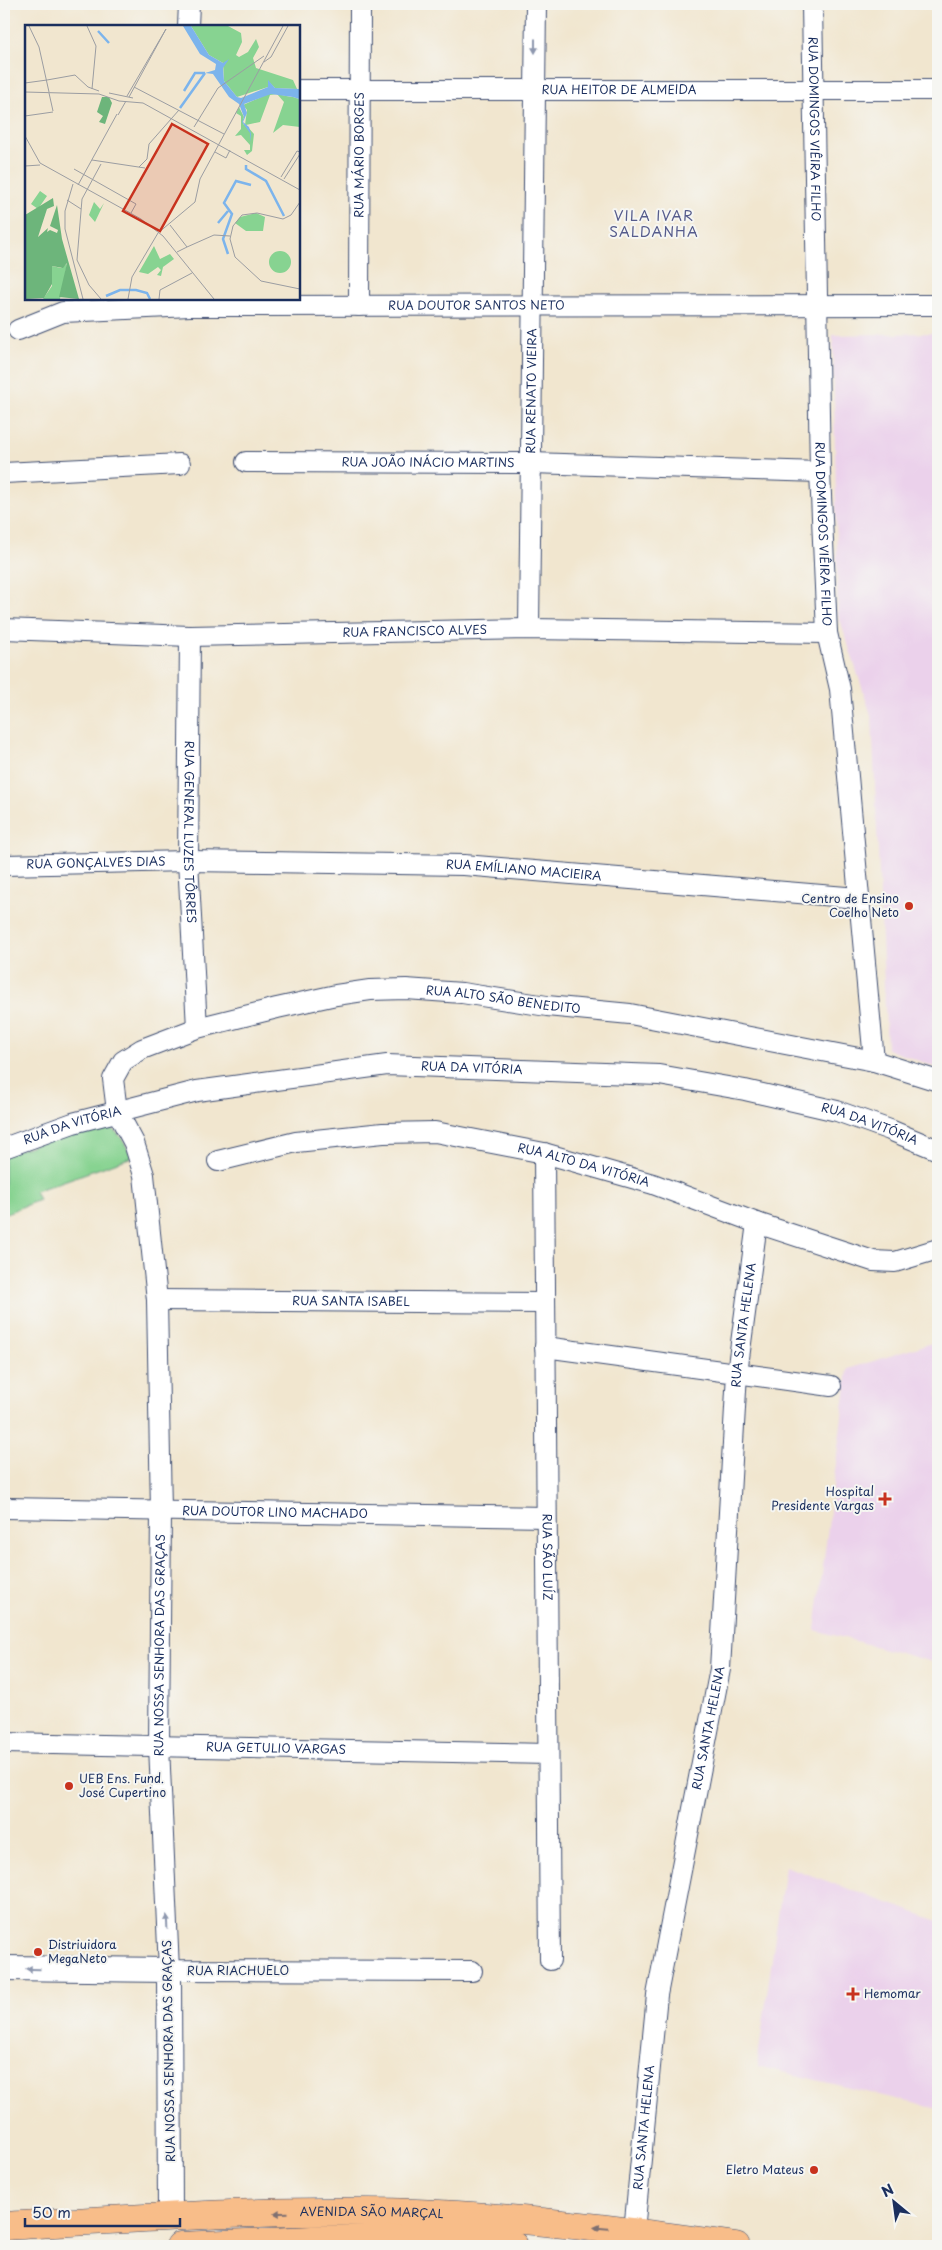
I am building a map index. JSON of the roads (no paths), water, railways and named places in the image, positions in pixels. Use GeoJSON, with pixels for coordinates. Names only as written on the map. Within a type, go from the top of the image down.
{"type":"FeatureCollection","features":[{"type":"Feature","properties":{"kind":"main road","name":"AVENIDA SÃO MARÇAL"},"geometry":{"type":"LineString","coordinates":[[4,2226],[311,2212],[439,2214],[634,2231],[736,2246]]}},
{"type":"Feature","properties":{"kind":"main road","name":"AVENIDA SÃO MARÇAL"},"geometry":{"type":"LineString","coordinates":[[180,2246],[429,2243],[514,2246]]}},
{"type":"Feature","properties":{"kind":"street"},"geometry":{"type":"LineString","coordinates":[[188,4],[188,25]]}},
{"type":"Feature","properties":{"kind":"street","name":"RUA MÁRIO BORGES"},"geometry":{"type":"LineString","coordinates":[[359,306],[360,4]]}},
{"type":"Feature","properties":{"kind":"street","name":"RUA RENATO VIEIRA"},"geometry":{"type":"LineString","coordinates":[[529,629],[536,4]]}},
{"type":"Feature","properties":{"kind":"street","name":"RUA DOMINGOS VIÊIRA FILHO"},"geometry":{"type":"LineString","coordinates":[[812,4],[820,472],[827,633],[840,689],[874,1061]]}},
{"type":"Feature","properties":{"kind":"street","name":"RUA HEITOR DE ALMEIDA"},"geometry":{"type":"LineString","coordinates":[[300,90],[938,90]]}},
{"type":"Feature","properties":{"kind":"street","name":"RUA DOUTOR SANTOS NETO"},"geometry":{"type":"LineString","coordinates":[[18,330],[62,312],[190,302],[359,306],[533,307],[938,305]]}},
{"type":"Feature","properties":{"kind":"street","name":"RUA JOÃO INÁCIO MARTINS"},"geometry":{"type":"LineString","coordinates":[[246,462],[531,464],[820,472]]}},
{"type":"Feature","properties":{"kind":"street"},"geometry":{"type":"LineString","coordinates":[[4,473],[180,464]]}},
{"type":"Feature","properties":{"kind":"street","name":"RUA FRANCISCO ALVES"},"geometry":{"type":"LineString","coordinates":[[4,629],[190,636],[529,629],[827,633]]}},
{"type":"Feature","properties":{"kind":"street","name":"RUA GENERAL LUZES TÔRRES"},"geometry":{"type":"LineString","coordinates":[[190,636],[188,861],[197,1028]]}},
{"type":"Feature","properties":{"kind":"street","name":"RUA EMÍLIANO MACIEIRA"},"geometry":{"type":"LineString","coordinates":[[188,861],[464,865],[858,898]]}},
{"type":"Feature","properties":{"kind":"street","name":"RUA GONÇALVES DIAS"},"geometry":{"type":"LineString","coordinates":[[4,865],[188,861]]}},
{"type":"Feature","properties":{"kind":"street","name":"RUA ALTO SÃO BENEDITO"},"geometry":{"type":"LineString","coordinates":[[117,1110],[113,1079],[123,1061],[142,1049],[197,1028],[336,995],[370,990],[406,989],[462,993],[547,1006],[630,1014],[874,1061],[938,1081]]}},
{"type":"Feature","properties":{"kind":"street","name":"RUA DA VITÓRIA"},"geometry":{"type":"LineString","coordinates":[[4,1148],[72,1123],[197,1091],[387,1065],[659,1076],[745,1090],[837,1111],[938,1150]]}},
{"type":"Feature","properties":{"kind":"street","name":"RUA NOSSA SENHORA DAS GRAÇAS"},"geometry":{"type":"LineString","coordinates":[[117,1110],[134,1143],[144,1175],[157,1300],[161,1511],[158,1746],[169,1970],[170,2217]]}},
{"type":"Feature","properties":{"kind":"street","name":"RUA ALTO DA VITÓRIA"},"geometry":{"type":"LineString","coordinates":[[218,1161],[296,1142],[383,1133],[435,1132],[544,1153],[653,1184],[757,1222],[873,1261],[895,1262],[938,1249]]}},
{"type":"Feature","properties":{"kind":"street","name":"RUA SÃO LUÍZ"},"geometry":{"type":"LineString","coordinates":[[544,1153],[550,1960]]}},
{"type":"Feature","properties":{"kind":"street","name":"RUA SANTA HELENA"},"geometry":{"type":"LineString","coordinates":[[634,2231],[657,1995],[720,1669],[737,1373],[757,1222]]}},
{"type":"Feature","properties":{"kind":"street","name":"RUA SANTA ISABEL"},"geometry":{"type":"LineString","coordinates":[[157,1300],[545,1303]]}},
{"type":"Feature","properties":{"kind":"street"},"geometry":{"type":"LineString","coordinates":[[545,1347],[831,1386]]}},
{"type":"Feature","properties":{"kind":"street","name":"RUA DOUTOR LINO MACHADO"},"geometry":{"type":"LineString","coordinates":[[4,1508],[546,1516]]}},
{"type":"Feature","properties":{"kind":"street","name":"RUA GETULIO VARGAS"},"geometry":{"type":"LineString","coordinates":[[4,1744],[548,1754]]}},
{"type":"Feature","properties":{"kind":"street","name":"RUA RIACHUELO"},"geometry":{"type":"LineString","coordinates":[[4,1968],[472,1972]]}},
{"type":"Feature","properties":{"kind":"place","name":"Centro de Ensino Coelho Neto"},"geometry":{"type":"Point","coordinates":[909,906]}},
{"type":"Feature","properties":{"kind":"place","name":"Hospital Presidente Vargas"},"geometry":{"type":"Point","coordinates":[885,1499]}},
{"type":"Feature","properties":{"kind":"place","name":"UEB Ens. Fund. José Cupertino"},"geometry":{"type":"Point","coordinates":[69,1786]}},
{"type":"Feature","properties":{"kind":"place","name":"Distriuidora MegaNeto"},"geometry":{"type":"Point","coordinates":[38,1952]}},
{"type":"Feature","properties":{"kind":"place","name":"Hemomar"},"geometry":{"type":"Point","coordinates":[853,1994]}},
{"type":"Feature","properties":{"kind":"place","name":"Eletro Mateus"},"geometry":{"type":"Point","coordinates":[814,2170]}},
{"type":"Feature","properties":{"kind":"district","name":"VILA IVAR SALDANHA"},"geometry":{"type":"Point","coordinates":[654,224]}}]}
